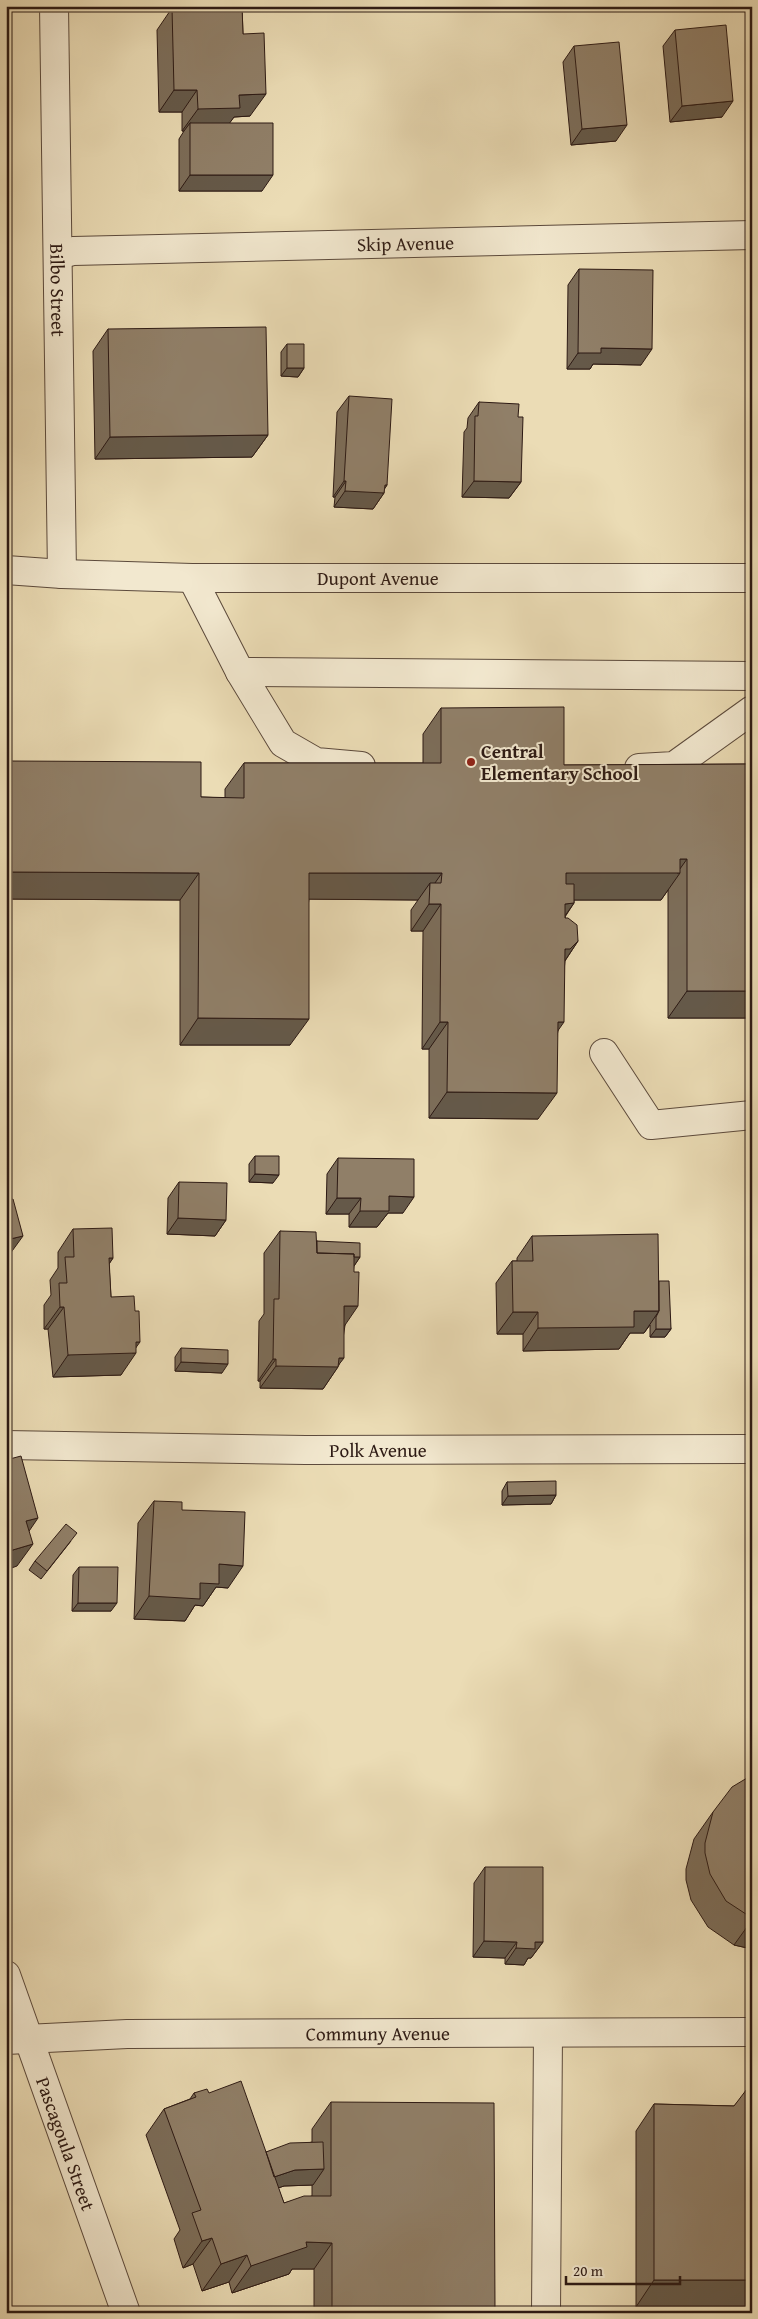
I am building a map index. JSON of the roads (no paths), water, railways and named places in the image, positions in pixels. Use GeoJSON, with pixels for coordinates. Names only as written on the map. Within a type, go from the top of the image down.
{"type":"FeatureCollection","features":[{"type":"Feature","properties":{"kind":"street","name":"Bilbo Street"},"geometry":{"type":"LineString","coordinates":[[54,6],[62,574]]}},
{"type":"Feature","properties":{"kind":"street","name":"Skip Avenue"},"geometry":{"type":"LineString","coordinates":[[58,255],[73,251],[752,234]]}},
{"type":"Feature","properties":{"kind":"street","name":"Dupont Avenue"},"geometry":{"type":"LineString","coordinates":[[6,570],[62,574],[192,578],[752,578]]}},
{"type":"Feature","properties":{"kind":"street"},"geometry":{"type":"LineString","coordinates":[[192,578],[240,672],[283,743],[316,762],[384,768]]}},
{"type":"Feature","properties":{"kind":"street"},"geometry":{"type":"LineString","coordinates":[[240,672],[752,676]]}},
{"type":"Feature","properties":{"kind":"street"},"geometry":{"type":"LineString","coordinates":[[614,769],[674,766],[752,710]]}},
{"type":"Feature","properties":{"kind":"street"},"geometry":{"type":"LineString","coordinates":[[604,1053],[651,1124],[752,1115]]}},
{"type":"Feature","properties":{"kind":"street","name":"Polk Avenue"},"geometry":{"type":"LineString","coordinates":[[6,1445],[306,1450],[752,1449]]}},
{"type":"Feature","properties":{"kind":"street","name":"Pascagoula Street"},"geometry":{"type":"LineString","coordinates":[[6,1975],[18,2039],[126,2313]]}},
{"type":"Feature","properties":{"kind":"street","name":"Communy Avenue"},"geometry":{"type":"LineString","coordinates":[[18,2039],[127,2034],[752,2032]]}},
{"type":"Feature","properties":{"kind":"street"},"geometry":{"type":"LineString","coordinates":[[546,2313],[548,2033]]}},
{"type":"Feature","properties":{"kind":"place","name":"Central Elementary School"},"geometry":{"type":"Point","coordinates":[471,762]}}]}
